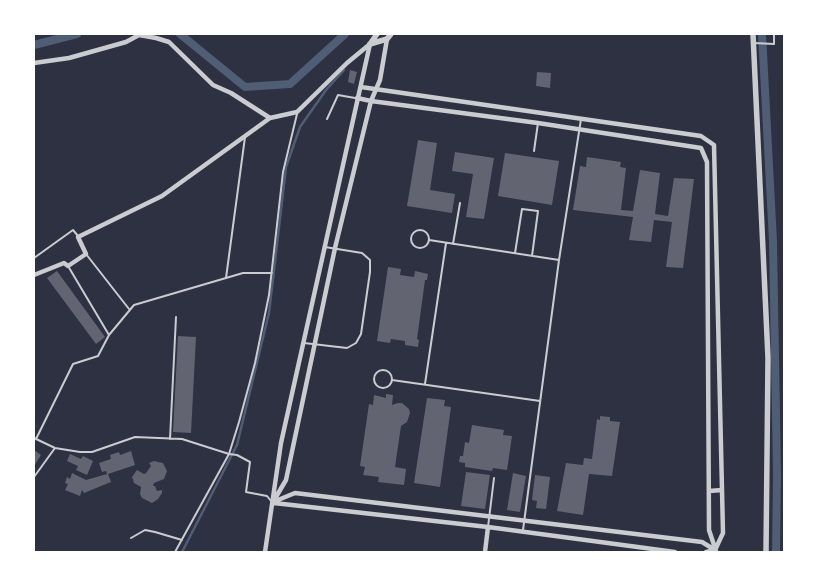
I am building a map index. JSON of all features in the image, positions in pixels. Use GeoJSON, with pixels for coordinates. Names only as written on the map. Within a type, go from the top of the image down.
{"type":"FeatureCollection","features":[{"type":"Feature","properties":{"kind":"street"},"geometry":{"type":"LineString","coordinates":[[34,275],[64,263],[68,266],[86,254],[78,237],[162,196],[270,118],[297,112],[347,63],[370,44],[377,34]]}},
{"type":"Feature","properties":{"kind":"street"},"geometry":{"type":"LineString","coordinates":[[753,34],[768,358],[766,552]]}},
{"type":"Feature","properties":{"kind":"street"},"geometry":{"type":"LineString","coordinates":[[34,63],[69,58],[126,42],[139,35],[156,38],[169,42],[214,85],[231,93],[270,118]]}},
{"type":"Feature","properties":{"kind":"street"},"geometry":{"type":"LineString","coordinates":[[370,44],[389,36]]}},
{"type":"Feature","properties":{"kind":"street"},"geometry":{"type":"LineString","coordinates":[[272,503],[286,480],[335,248],[371,101],[380,80],[389,36]]}},
{"type":"Feature","properties":{"kind":"street"},"geometry":{"type":"LineString","coordinates":[[265,552],[281,443],[370,44]]}},
{"type":"Feature","properties":{"kind":"street"},"geometry":{"type":"LineString","coordinates":[[361,87],[701,136],[714,145],[723,533],[716,551]]}},
{"type":"Feature","properties":{"kind":"street"},"geometry":{"type":"LineString","coordinates":[[357,98],[700,148],[707,162],[708,491],[709,530],[716,551]]}},
{"type":"Feature","properties":{"kind":"street"},"geometry":{"type":"LineString","coordinates":[[708,313],[718,312]]}},
{"type":"Feature","properties":{"kind":"street"},"geometry":{"type":"LineString","coordinates":[[708,392],[720,391]]}},
{"type":"Feature","properties":{"kind":"street"},"geometry":{"type":"LineString","coordinates":[[708,491],[722,490]]}},
{"type":"Feature","properties":{"kind":"street"},"geometry":{"type":"LineString","coordinates":[[272,503],[295,493],[702,542],[716,551]]}},
{"type":"Feature","properties":{"kind":"street"},"geometry":{"type":"LineString","coordinates":[[272,503],[488,527],[674,552]]}},
{"type":"Feature","properties":{"kind":"street"},"geometry":{"type":"LineString","coordinates":[[485,552],[488,527]]}},
{"type":"Feature","properties":{"kind":"street"},"geometry":{"type":"LineString","coordinates":[[706,552],[716,551]]}},
{"type":"Feature","properties":{"kind":"lane"},"geometry":{"type":"LineString","coordinates":[[754,43],[774,44],[774,34]]}},
{"type":"Feature","properties":{"kind":"lane"},"geometry":{"type":"LineString","coordinates":[[327,119],[338,95],[357,98]]}},
{"type":"Feature","properties":{"kind":"lane"},"geometry":{"type":"LineString","coordinates":[[175,552],[229,454],[255,363],[269,295],[283,172],[297,112]]}},
{"type":"Feature","properties":{"kind":"lane"},"geometry":{"type":"LineString","coordinates":[[523,532],[578,129],[581,119]]}},
{"type":"Feature","properties":{"kind":"lane"},"geometry":{"type":"LineString","coordinates":[[534,151],[538,123]]}},
{"type":"Feature","properties":{"kind":"lane"},"geometry":{"type":"LineString","coordinates":[[226,278],[245,136]]}},
{"type":"Feature","properties":{"kind":"lane"},"geometry":{"type":"LineString","coordinates":[[453,244],[460,203]]}},
{"type":"Feature","properties":{"kind":"lane"},"geometry":{"type":"LineString","coordinates":[[515,254],[522,210],[538,211],[532,256]]}},
{"type":"Feature","properties":{"kind":"lane"},"geometry":{"type":"LineString","coordinates":[[34,258],[73,230],[78,237]]}},
{"type":"Feature","properties":{"kind":"lane"},"geometry":{"type":"LineString","coordinates":[[416,230],[423,230],[428,234],[430,240],[426,247],[420,249],[414,247],[410,241],[411,234],[416,230]]}},
{"type":"Feature","properties":{"kind":"lane"},"geometry":{"type":"LineString","coordinates":[[430,240],[560,260]]}},
{"type":"Feature","properties":{"kind":"lane"},"geometry":{"type":"LineString","coordinates":[[425,384],[446,243]]}},
{"type":"Feature","properties":{"kind":"lane"},"geometry":{"type":"LineString","coordinates":[[302,343],[347,348],[356,343],[361,334],[370,260],[362,252],[325,247]]}},
{"type":"Feature","properties":{"kind":"lane"},"geometry":{"type":"LineString","coordinates":[[86,254],[129,310]]}},
{"type":"Feature","properties":{"kind":"lane"},"geometry":{"type":"LineString","coordinates":[[68,266],[108,335]]}},
{"type":"Feature","properties":{"kind":"lane"},"geometry":{"type":"LineString","coordinates":[[272,273],[243,272],[134,305],[108,335],[98,356],[73,364],[35,438],[55,448],[80,452],[92,452],[135,437],[182,439],[237,455],[250,462],[246,492],[266,496],[272,503]]}},
{"type":"Feature","properties":{"kind":"lane"},"geometry":{"type":"LineString","coordinates":[[170,438],[176,317]]}},
{"type":"Feature","properties":{"kind":"lane"},"geometry":{"type":"LineString","coordinates":[[380,370],[386,370],[391,374],[392,380],[388,386],[383,388],[377,386],[374,380],[375,374],[380,370]]}},
{"type":"Feature","properties":{"kind":"lane"},"geometry":{"type":"LineString","coordinates":[[392,380],[540,401]]}},
{"type":"Feature","properties":{"kind":"lane"},"geometry":{"type":"LineString","coordinates":[[34,477],[55,448]]}},
{"type":"Feature","properties":{"kind":"lane"},"geometry":{"type":"LineString","coordinates":[[488,527],[494,478]]}},
{"type":"Feature","properties":{"kind":"lane"},"geometry":{"type":"LineString","coordinates":[[130,538],[145,530],[182,540]]}},
{"type":"Feature","properties":{"kind":"building"},"geometry":{"type":"Polygon","coordinates":[[[350,70],[357,72],[354,84],[348,82],[350,70]]]}},
{"type":"Feature","properties":{"kind":"building"},"geometry":{"type":"Polygon","coordinates":[[[537,72],[551,73],[550,88],[536,86],[537,72]]]}},
{"type":"Feature","properties":{"kind":"building"},"geometry":{"type":"Polygon","coordinates":[[[418,140],[437,143],[430,190],[455,194],[452,213],[407,206],[418,140]]]}},
{"type":"Feature","properties":{"kind":"building"},"geometry":{"type":"Polygon","coordinates":[[[455,152],[494,158],[484,219],[466,217],[473,174],[452,171],[455,152]]]}},
{"type":"Feature","properties":{"kind":"building"},"geometry":{"type":"Polygon","coordinates":[[[505,153],[559,161],[552,205],[498,196],[505,153]]]}},
{"type":"Feature","properties":{"kind":"building"},"geometry":{"type":"Polygon","coordinates":[[[587,157],[621,162],[620,167],[626,168],[621,210],[633,211],[640,170],[660,173],[655,214],[668,216],[674,178],[694,179],[683,268],[666,267],[672,222],[654,220],[651,242],[629,240],[633,217],[573,210],[580,166],[586,167],[587,157]]]}},
{"type":"Feature","properties":{"kind":"building"},"geometry":{"type":"Polygon","coordinates":[[[388,267],[401,269],[400,275],[414,277],[415,271],[428,274],[427,280],[425,280],[417,339],[419,340],[418,347],[405,345],[405,341],[391,339],[390,343],[377,341],[388,267]]]}},
{"type":"Feature","properties":{"kind":"building"},"geometry":{"type":"Polygon","coordinates":[[[57,271],[105,337],[96,344],[47,278],[57,271]]]}},
{"type":"Feature","properties":{"kind":"building"},"geometry":{"type":"Polygon","coordinates":[[[178,336],[196,337],[191,433],[173,432],[178,336]]]}},
{"type":"Feature","properties":{"kind":"building"},"geometry":{"type":"Polygon","coordinates":[[[386,394],[393,395],[392,405],[402,403],[409,409],[410,413],[407,422],[401,426],[395,467],[406,469],[404,485],[378,482],[379,477],[363,475],[365,467],[360,466],[369,404],[373,405],[374,395],[386,398],[386,394]]]}},
{"type":"Feature","properties":{"kind":"building"},"geometry":{"type":"Polygon","coordinates":[[[427,398],[445,400],[444,406],[451,407],[440,487],[414,483],[427,398]]]}},
{"type":"Feature","properties":{"kind":"building"},"geometry":{"type":"Polygon","coordinates":[[[600,416],[610,417],[610,421],[620,422],[612,476],[589,474],[583,515],[557,511],[566,463],[583,465],[584,458],[592,459],[597,419],[600,420],[600,416]]]}},
{"type":"Feature","properties":{"kind":"building"},"geometry":{"type":"Polygon","coordinates":[[[472,425],[504,430],[503,435],[512,436],[507,470],[493,468],[492,471],[465,467],[465,463],[459,462],[460,456],[463,456],[465,442],[469,443],[472,425]]]}},
{"type":"Feature","properties":{"kind":"building"},"geometry":{"type":"Polygon","coordinates":[[[34,450],[41,455],[34,466],[34,450]]]}},
{"type":"Feature","properties":{"kind":"building"},"geometry":{"type":"Polygon","coordinates":[[[131,451],[135,465],[108,474],[111,482],[84,493],[82,490],[80,496],[65,490],[68,484],[65,483],[67,477],[70,479],[72,473],[86,480],[107,474],[106,471],[102,472],[99,463],[111,459],[110,455],[119,452],[120,455],[131,451]]]}},
{"type":"Feature","properties":{"kind":"building"},"geometry":{"type":"Polygon","coordinates":[[[70,454],[81,459],[83,456],[93,461],[87,475],[76,470],[78,466],[67,461],[70,454]]]}},
{"type":"Feature","properties":{"kind":"building"},"geometry":{"type":"Polygon","coordinates":[[[154,461],[163,463],[167,471],[164,479],[154,483],[153,486],[155,486],[157,491],[162,490],[162,493],[152,503],[142,498],[140,494],[141,487],[134,483],[132,477],[137,470],[144,474],[146,473],[151,466],[149,463],[154,461]]]}},
{"type":"Feature","properties":{"kind":"building"},"geometry":{"type":"Polygon","coordinates":[[[466,472],[490,475],[485,509],[461,506],[466,472]]]}},
{"type":"Feature","properties":{"kind":"building"},"geometry":{"type":"Polygon","coordinates":[[[513,473],[526,476],[520,512],[507,510],[513,473]]]}},
{"type":"Feature","properties":{"kind":"building"},"geometry":{"type":"Polygon","coordinates":[[[535,475],[550,477],[546,509],[536,508],[537,501],[532,500],[535,475]]]}},
{"type":"Feature","properties":{"kind":"waterway"},"geometry":{"type":"LineString","coordinates":[[34,45],[77,34]]}},
{"type":"Feature","properties":{"kind":"waterway"},"geometry":{"type":"LineString","coordinates":[[180,34],[245,87],[290,84],[345,34]]}},
{"type":"Feature","properties":{"kind":"waterway"},"geometry":{"type":"LineString","coordinates":[[762,34],[773,241],[777,474],[776,552]]}},
{"type":"Feature","properties":{"kind":"waterway"},"geometry":{"type":"LineString","coordinates":[[182,552],[237,445],[269,313],[286,167],[300,127],[326,90],[344,70]]}}]}
